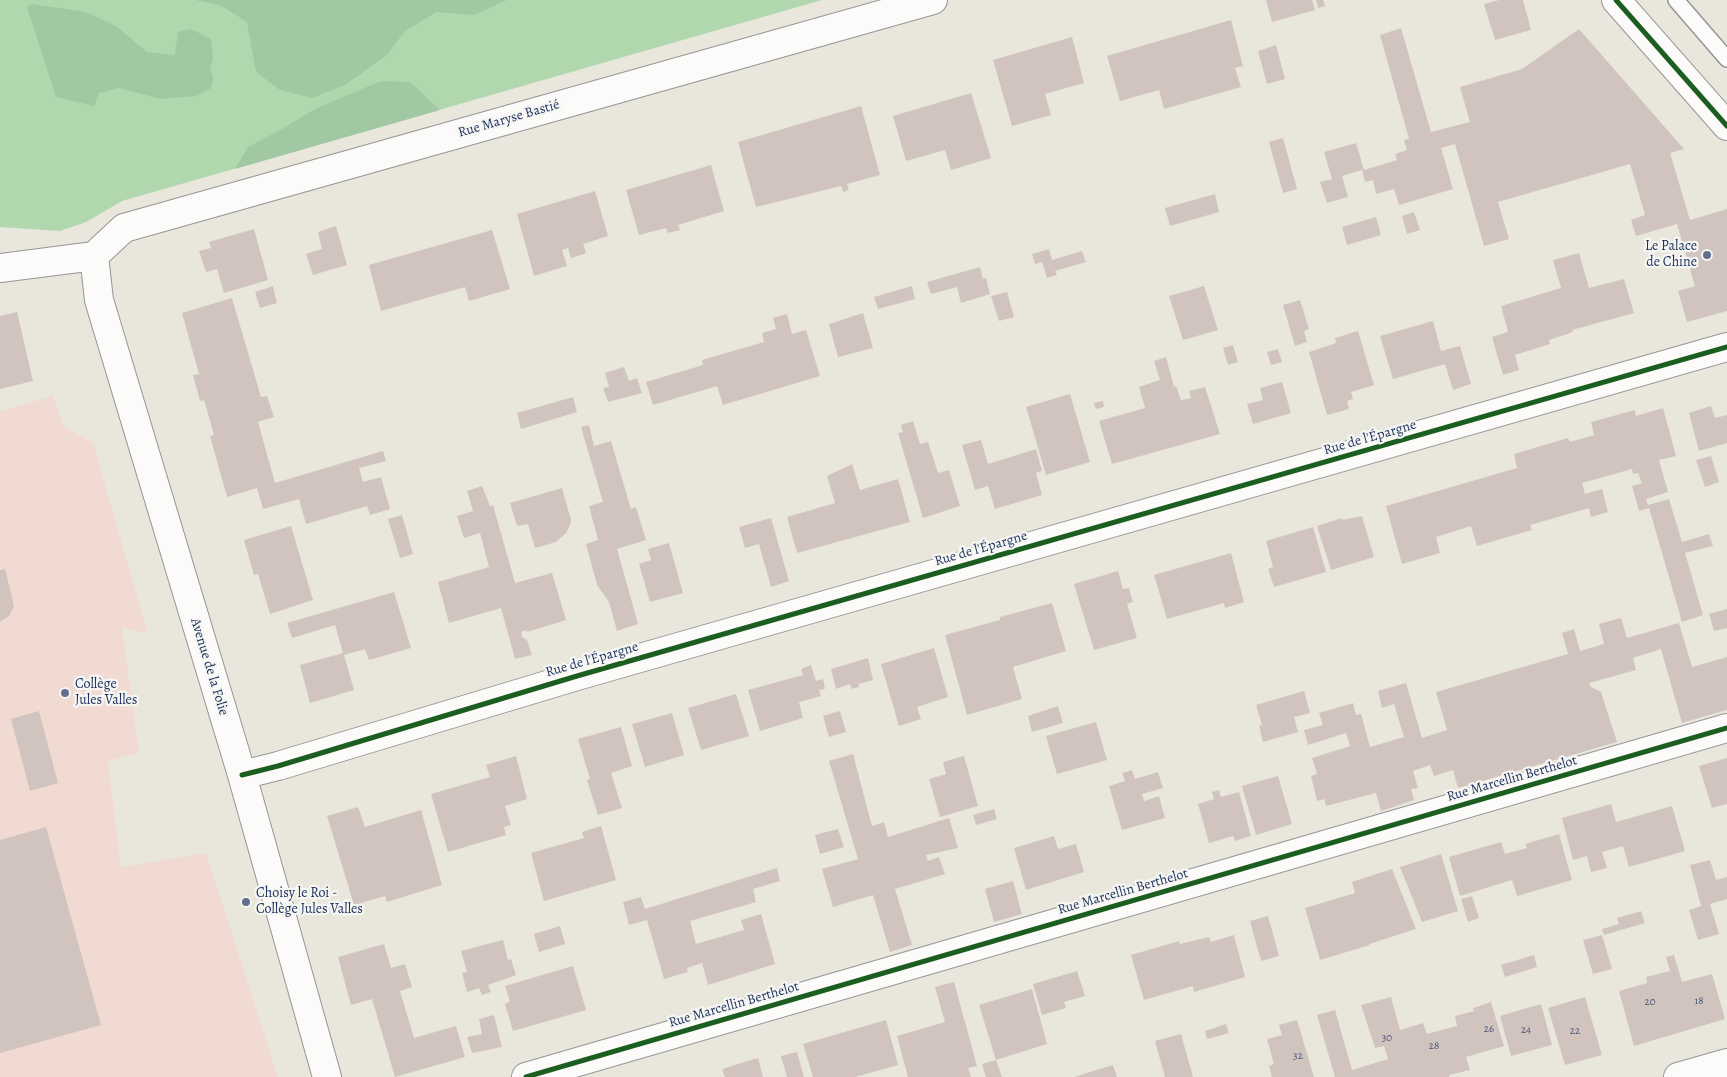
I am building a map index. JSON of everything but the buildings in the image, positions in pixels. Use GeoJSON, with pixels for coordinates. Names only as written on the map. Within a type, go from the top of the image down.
{"type":"FeatureCollection","features":[{"type":"Feature","properties":{"kind":"street","name":"Rue Maryse Bastié"},"geometry":{"type":"LineString","coordinates":[[94,256],[124,228],[933,0]]}},
{"type":"Feature","properties":{"kind":"street"},"geometry":{"type":"LineString","coordinates":[[1616,0],[1727,126]]}},
{"type":"Feature","properties":{"kind":"street"},"geometry":{"type":"LineString","coordinates":[[0,268],[94,256]]}},
{"type":"Feature","properties":{"kind":"street","name":"Avenue de la Folie"},"geometry":{"type":"LineString","coordinates":[[94,256],[100,300],[242,775],[327,1077]]}},
{"type":"Feature","properties":{"kind":"street","name":"Rue de l'Épargne"},"geometry":{"type":"LineString","coordinates":[[242,775],[278,766],[576,676],[1727,347]]}},
{"type":"Feature","properties":{"kind":"street","name":"Rue Marcellin Berthelot"},"geometry":{"type":"LineString","coordinates":[[526,1077],[1727,728]]}},
{"type":"Feature","properties":{"kind":"street"},"geometry":{"type":"LineString","coordinates":[[1678,1077],[1727,1063]]}},
{"type":"Feature","properties":{"kind":"lane"},"geometry":{"type":"LineString","coordinates":[[1676,0],[1727,59]]}},
{"type":"Feature","properties":{"kind":"shaded area","name":"Collège Jules Valles"},"geometry":{"type":"Polygon","coordinates":[[[53,396],[64,427],[93,443],[148,634],[122,628],[139,753],[108,761],[121,867],[206,853],[278,1077],[0,1077],[0,411],[53,396]]]}},
{"type":"Feature","properties":{"kind":"green space"},"geometry":{"type":"Polygon","coordinates":[[[0,0],[822,0],[122,201],[86,222],[60,231],[0,227],[0,0]]]}},
{"type":"Feature","properties":{"kind":"green space"},"geometry":{"type":"Polygon","coordinates":[[[195,0],[507,0],[474,15],[436,12],[404,32],[387,55],[345,85],[312,98],[280,90],[256,72],[247,22],[220,5],[195,0]]]}},
{"type":"Feature","properties":{"kind":"green space"},"geometry":{"type":"Polygon","coordinates":[[[32,4],[86,12],[116,26],[147,52],[175,55],[178,32],[191,29],[211,39],[213,59],[210,69],[213,77],[211,88],[196,96],[161,99],[119,88],[99,93],[94,106],[56,97],[27,7],[32,4]]]}},
{"type":"Feature","properties":{"kind":"green space"},"geometry":{"type":"Polygon","coordinates":[[[381,81],[410,82],[440,110],[235,169],[248,147],[317,108],[381,81]]]}},
{"type":"Feature","properties":{"kind":"cycle path"},"geometry":{"type":"LineString","coordinates":[[1616,0],[1727,126]]}},
{"type":"Feature","properties":{"kind":"cycle path"},"geometry":{"type":"LineString","coordinates":[[242,775],[278,766],[577,676],[1727,347]]}},
{"type":"Feature","properties":{"kind":"cycle path"},"geometry":{"type":"LineString","coordinates":[[526,1077],[1727,728]]}},
{"type":"Feature","properties":{"kind":"place","name":"Le Palace de Chine"},"geometry":{"type":"Point","coordinates":[1707,255]}},
{"type":"Feature","properties":{"kind":"place","name":"Collège Jules Valles"},"geometry":{"type":"Point","coordinates":[65,693]}},
{"type":"Feature","properties":{"kind":"place","name":"Choisy le Roi - Collège Jules Valles"},"geometry":{"type":"Point","coordinates":[246,902]}}]}
